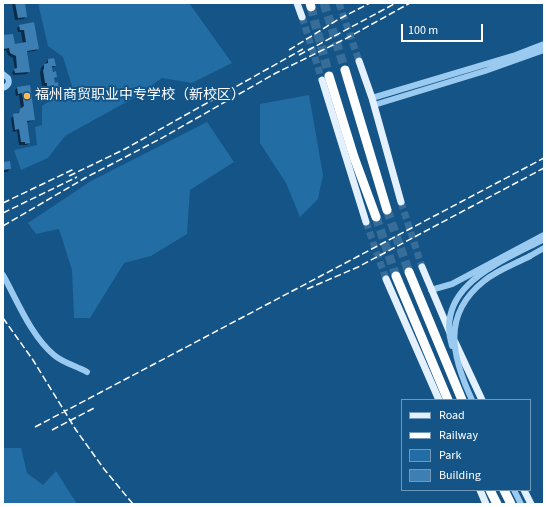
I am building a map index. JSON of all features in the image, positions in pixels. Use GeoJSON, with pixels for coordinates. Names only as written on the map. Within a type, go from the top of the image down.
{"type":"FeatureCollection","features":[{"type":"Feature","properties":{"kind":"highway"},"geometry":{"type":"LineString","coordinates":[[345,70],[387,210]]}},
{"type":"Feature","properties":{"kind":"highway"},"geometry":{"type":"LineString","coordinates":[[326,78],[376,218]]}},
{"type":"Feature","properties":{"kind":"highway"},"geometry":{"type":"LineString","coordinates":[[409,272],[462,399]]}},
{"type":"Feature","properties":{"kind":"highway"},"geometry":{"type":"LineString","coordinates":[[396,276],[448,399]]}},
{"type":"Feature","properties":{"kind":"highway"},"geometry":{"type":"LineString","coordinates":[[490,491],[497,504]]}},
{"type":"Feature","properties":{"kind":"highway"},"geometry":{"type":"LineString","coordinates":[[504,491],[511,504]]}},
{"type":"Feature","properties":{"kind":"main road"},"geometry":{"type":"LineString","coordinates":[[297,3],[302,17]]}},
{"type":"Feature","properties":{"kind":"main road"},"geometry":{"type":"LineString","coordinates":[[360,61],[401,202]]}},
{"type":"Feature","properties":{"kind":"main road"},"geometry":{"type":"LineString","coordinates":[[326,78],[366,222]]}},
{"type":"Feature","properties":{"kind":"main road"},"geometry":{"type":"LineString","coordinates":[[422,267],[431,290],[482,399]]}},
{"type":"Feature","properties":{"kind":"main road"},"geometry":{"type":"LineString","coordinates":[[386,279],[439,399]]}},
{"type":"Feature","properties":{"kind":"main road"},"geometry":{"type":"LineString","coordinates":[[480,491],[486,504]]}},
{"type":"Feature","properties":{"kind":"main road"},"geometry":{"type":"LineString","coordinates":[[524,491],[531,504]]}},
{"type":"Feature","properties":{"kind":"lane"},"geometry":{"type":"LineString","coordinates":[[372,98],[513,56],[544,44]]}},
{"type":"Feature","properties":{"kind":"lane"},"geometry":{"type":"LineString","coordinates":[[374,105],[485,71],[544,50]]}},
{"type":"Feature","properties":{"kind":"lane"},"geometry":{"type":"LineString","coordinates":[[3,74],[8,78],[9,82],[7,86],[3,88]]}},
{"type":"Feature","properties":{"kind":"lane"},"geometry":{"type":"LineString","coordinates":[[431,290],[452,284],[544,235]]}},
{"type":"Feature","properties":{"kind":"lane"},"geometry":{"type":"LineString","coordinates":[[472,399],[454,354],[450,338],[450,318],[454,305],[461,291],[473,278],[544,239]]}},
{"type":"Feature","properties":{"kind":"lane"},"geometry":{"type":"LineString","coordinates":[[454,354],[454,330],[458,314],[466,300],[485,280],[544,248]]}},
{"type":"Feature","properties":{"kind":"lane"},"geometry":{"type":"LineString","coordinates":[[3,275],[14,297],[39,338],[54,356],[87,372]]}},
{"type":"Feature","properties":{"kind":"lane"},"geometry":{"type":"LineString","coordinates":[[514,491],[521,504]]}},
{"type":"Feature","properties":{"kind":"green space"},"geometry":{"type":"Polygon","coordinates":[[[38,3],[189,3],[232,63],[192,83],[162,78],[132,99],[65,136],[48,158],[21,170],[14,150],[37,145],[35,127],[42,125],[42,106],[72,86],[63,57],[48,46],[38,3]]]}},
{"type":"Feature","properties":{"kind":"green space"},"geometry":{"type":"Polygon","coordinates":[[[309,95],[323,175],[318,199],[300,217],[286,183],[260,143],[260,104],[309,95]]]}},
{"type":"Feature","properties":{"kind":"green space"},"geometry":{"type":"Polygon","coordinates":[[[207,122],[234,162],[190,190],[187,234],[151,256],[124,263],[90,318],[74,318],[72,270],[59,229],[36,234],[28,223],[91,181],[207,122]]]}},
{"type":"Feature","properties":{"kind":"green space"},"geometry":{"type":"Polygon","coordinates":[[[3,448],[21,448],[27,473],[43,485],[56,471],[77,504],[3,504],[3,448]]]}},
{"type":"Feature","properties":{"kind":"building"},"geometry":{"type":"Polygon","coordinates":[[[15,3],[25,3],[27,17],[18,18],[15,3]]]}},
{"type":"Feature","properties":{"kind":"building"},"geometry":{"type":"Polygon","coordinates":[[[34,22],[39,49],[27,51],[30,72],[15,73],[14,69],[17,68],[16,56],[10,53],[9,48],[3,49],[3,35],[13,34],[15,44],[26,42],[24,30],[20,30],[19,25],[34,22]]]}},
{"type":"Feature","properties":{"kind":"building"},"geometry":{"type":"Polygon","coordinates":[[[54,58],[56,66],[52,66],[53,72],[56,71],[57,77],[54,78],[55,83],[58,82],[59,89],[51,91],[51,86],[47,87],[47,83],[45,83],[43,70],[44,64],[48,63],[48,59],[54,58]]]}},
{"type":"Feature","properties":{"kind":"building"},"geometry":{"type":"Polygon","coordinates":[[[30,85],[35,120],[27,121],[30,143],[25,144],[25,142],[21,142],[19,129],[15,130],[13,114],[19,113],[20,109],[24,106],[22,93],[18,94],[17,87],[30,85]]]}},
{"type":"Feature","properties":{"kind":"building"},"geometry":{"type":"Polygon","coordinates":[[[10,161],[11,169],[3,170],[3,162],[10,161]]]}},
{"type":"Feature","properties":{"kind":"tunnel"},"geometry":{"type":"LineString","coordinates":[[324,3],[345,70]]}},
{"type":"Feature","properties":{"kind":"tunnel"},"geometry":{"type":"LineString","coordinates":[[339,3],[359,61]]}},
{"type":"Feature","properties":{"kind":"tunnel"},"geometry":{"type":"LineString","coordinates":[[311,7],[329,76]]}},
{"type":"Feature","properties":{"kind":"tunnel"},"geometry":{"type":"LineString","coordinates":[[302,17],[322,80]]}},
{"type":"Feature","properties":{"kind":"tunnel"},"geometry":{"type":"LineString","coordinates":[[401,202],[422,267]]}},
{"type":"Feature","properties":{"kind":"tunnel"},"geometry":{"type":"LineString","coordinates":[[387,210],[409,272]]}},
{"type":"Feature","properties":{"kind":"tunnel"},"geometry":{"type":"LineString","coordinates":[[376,217],[396,276]]}},
{"type":"Feature","properties":{"kind":"tunnel"},"geometry":{"type":"LineString","coordinates":[[366,222],[386,279]]}},
{"type":"Feature","properties":{"kind":"railway"},"geometry":{"type":"LineString","coordinates":[[289,50],[339,19],[370,3]]}},
{"type":"Feature","properties":{"kind":"railway"},"geometry":{"type":"LineString","coordinates":[[299,55],[396,3]]}},
{"type":"Feature","properties":{"kind":"railway"},"geometry":{"type":"LineString","coordinates":[[3,226],[85,178],[160,139],[276,73],[347,38],[410,3]]}},
{"type":"Feature","properties":{"kind":"railway"},"geometry":{"type":"LineString","coordinates":[[69,176],[125,149],[303,49]]}},
{"type":"Feature","properties":{"kind":"railway"},"geometry":{"type":"LineString","coordinates":[[35,427],[544,158]]}},
{"type":"Feature","properties":{"kind":"railway"},"geometry":{"type":"LineString","coordinates":[[307,289],[358,267],[544,168]]}},
{"type":"Feature","properties":{"kind":"railway"},"geometry":{"type":"LineString","coordinates":[[3,203],[74,169]]}},
{"type":"Feature","properties":{"kind":"railway"},"geometry":{"type":"LineString","coordinates":[[3,213],[77,177]]}},
{"type":"Feature","properties":{"kind":"railway"},"geometry":{"type":"LineString","coordinates":[[3,318],[33,360],[76,430],[104,469],[133,504]]}},
{"type":"Feature","properties":{"kind":"railway"},"geometry":{"type":"LineString","coordinates":[[52,430],[96,407]]}},
{"type":"Feature","properties":{"kind":"place","name":"福州商贸职业中专学校（新校区）"},"geometry":{"type":"Point","coordinates":[27,96]}}]}
